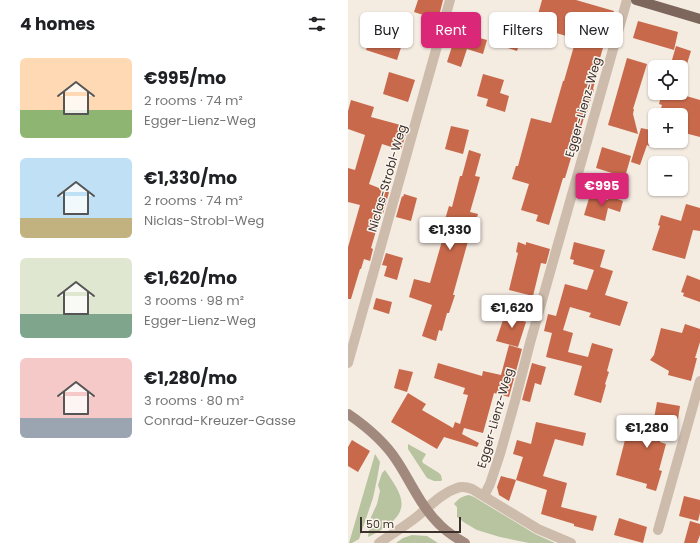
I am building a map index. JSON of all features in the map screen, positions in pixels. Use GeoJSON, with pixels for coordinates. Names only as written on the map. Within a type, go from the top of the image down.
{"type":"FeatureCollection","features":[{"type":"Feature","properties":{"kind":"main road"},"geometry":{"type":"LineString","coordinates":[[636,0],[700,19]]}},
{"type":"Feature","properties":{"kind":"main road"},"geometry":{"type":"LineString","coordinates":[[348,414],[371,431],[390,452],[399,464],[426,509],[441,526],[465,543]]}},
{"type":"Feature","properties":{"kind":"street","name":"Niclas-Strobl-Weg"},"geometry":{"type":"LineString","coordinates":[[348,363],[450,0]]}},
{"type":"Feature","properties":{"kind":"street","name":"Egger-Lienz-Weg"},"geometry":{"type":"LineString","coordinates":[[484,496],[490,484],[500,454],[530,342],[627,0]]}},
{"type":"Feature","properties":{"kind":"street"},"geometry":{"type":"LineString","coordinates":[[658,530],[700,381]]}},
{"type":"Feature","properties":{"kind":"street"},"geometry":{"type":"LineString","coordinates":[[379,543],[414,519],[442,495],[460,487],[472,489],[538,529],[571,543]]}},
{"type":"Feature","properties":{"kind":"green space"},"geometry":{"type":"Polygon","coordinates":[[[408,444],[426,454],[422,461],[423,463],[441,475],[441,481],[434,481],[427,478],[408,449],[408,444]]]}},
{"type":"Feature","properties":{"kind":"green space"},"geometry":{"type":"Polygon","coordinates":[[[375,454],[380,462],[373,498],[359,539],[349,543],[375,454]]]}},
{"type":"Feature","properties":{"kind":"green space"},"geometry":{"type":"Polygon","coordinates":[[[385,470],[399,492],[401,499],[400,512],[387,526],[368,537],[371,517],[377,504],[380,491],[378,485],[382,473],[385,470]]]}},
{"type":"Feature","properties":{"kind":"green space"},"geometry":{"type":"Polygon","coordinates":[[[469,495],[535,534],[555,543],[529,543],[500,537],[477,530],[457,517],[457,507],[454,504],[460,498],[469,495]]]}},
{"type":"Feature","properties":{"kind":"green space"},"geometry":{"type":"Polygon","coordinates":[[[412,535],[427,536],[438,543],[396,543],[403,538],[412,535]]]}},
{"type":"Feature","properties":{"kind":"building"},"geometry":{"type":"Polygon","coordinates":[[[418,0],[443,0],[440,12],[421,12],[421,14],[414,12],[418,0]]]}},
{"type":"Feature","properties":{"kind":"building"},"geometry":{"type":"Polygon","coordinates":[[[542,0],[576,0],[614,11],[565,12],[565,36],[557,33],[557,12],[539,12],[542,0]]]}},
{"type":"Feature","properties":{"kind":"building"},"geometry":{"type":"Polygon","coordinates":[[[638,21],[678,32],[674,50],[633,38],[638,21]]]}},
{"type":"Feature","properties":{"kind":"building"},"geometry":{"type":"Polygon","coordinates":[[[481,38],[487,40],[483,54],[467,49],[461,67],[447,62],[451,48],[481,48],[481,38]]]}},
{"type":"Feature","properties":{"kind":"building"},"geometry":{"type":"Polygon","coordinates":[[[676,46],[691,51],[688,61],[672,60],[676,46]]]}},
{"type":"Feature","properties":{"kind":"building"},"geometry":{"type":"Polygon","coordinates":[[[367,48],[401,48],[397,60],[366,50],[367,48]]]}},
{"type":"Feature","properties":{"kind":"building"},"geometry":{"type":"Polygon","coordinates":[[[508,48],[518,48],[517,51],[508,48]]]}},
{"type":"Feature","properties":{"kind":"building"},"geometry":{"type":"Polygon","coordinates":[[[573,48],[603,48],[594,90],[565,178],[563,178],[549,225],[536,221],[538,215],[521,210],[529,184],[512,179],[516,166],[518,166],[531,118],[551,123],[573,48]]]}},
{"type":"Feature","properties":{"kind":"building"},"geometry":{"type":"Polygon","coordinates":[[[627,58],[647,64],[633,109],[638,134],[608,125],[627,58]]]}},
{"type":"Feature","properties":{"kind":"building"},"geometry":{"type":"Polygon","coordinates":[[[389,72],[415,80],[408,102],[383,94],[389,72]]]}},
{"type":"Feature","properties":{"kind":"building"},"geometry":{"type":"Polygon","coordinates":[[[483,74],[504,80],[500,93],[509,96],[505,112],[486,106],[488,99],[477,96],[483,74]]]}},
{"type":"Feature","properties":{"kind":"building"},"geometry":{"type":"Polygon","coordinates":[[[688,96],[700,100],[700,137],[688,134],[688,108],[661,108],[662,105],[659,104],[660,100],[688,100],[688,96]]]}},
{"type":"Feature","properties":{"kind":"building"},"geometry":{"type":"Polygon","coordinates":[[[351,100],[374,107],[371,117],[408,127],[401,150],[382,144],[369,184],[389,192],[371,248],[373,249],[370,261],[364,259],[351,299],[348,299],[348,247],[360,205],[348,202],[348,168],[355,170],[365,135],[348,129],[348,111],[351,100]]]}},
{"type":"Feature","properties":{"kind":"building"},"geometry":{"type":"Polygon","coordinates":[[[451,126],[469,130],[463,154],[445,149],[451,126]]]}},
{"type":"Feature","properties":{"kind":"building"},"geometry":{"type":"Polygon","coordinates":[[[641,128],[648,130],[648,145],[640,165],[631,162],[641,128]]]}},
{"type":"Feature","properties":{"kind":"building"},"geometry":{"type":"Polygon","coordinates":[[[602,147],[631,156],[625,177],[596,168],[602,147]]]}},
{"type":"Feature","properties":{"kind":"building"},"geometry":{"type":"Polygon","coordinates":[[[469,150],[481,154],[475,176],[480,177],[470,212],[478,214],[472,234],[470,234],[453,295],[455,295],[449,313],[447,313],[442,331],[439,330],[436,341],[422,336],[432,305],[409,297],[414,279],[430,283],[446,227],[443,226],[449,206],[452,207],[469,150]]]}},
{"type":"Feature","properties":{"kind":"building"},"geometry":{"type":"Polygon","coordinates":[[[404,194],[417,198],[411,221],[396,217],[402,196],[403,197],[404,194]]]}},
{"type":"Feature","properties":{"kind":"building"},"geometry":{"type":"Polygon","coordinates":[[[590,195],[608,200],[609,196],[623,201],[620,212],[608,208],[605,221],[584,215],[590,195]]]}},
{"type":"Feature","properties":{"kind":"building"},"geometry":{"type":"Polygon","coordinates":[[[686,204],[700,208],[700,231],[693,230],[685,259],[652,250],[660,226],[658,225],[661,215],[681,221],[686,204]]]}},
{"type":"Feature","properties":{"kind":"building"},"geometry":{"type":"Polygon","coordinates":[[[518,242],[526,245],[526,242],[550,249],[546,264],[541,263],[533,296],[509,290],[518,253],[516,252],[518,242]]]}},
{"type":"Feature","properties":{"kind":"building"},"geometry":{"type":"Polygon","coordinates":[[[574,242],[605,250],[600,267],[613,271],[605,295],[628,302],[620,326],[589,317],[591,313],[570,307],[563,330],[573,333],[568,352],[588,357],[592,343],[613,349],[601,403],[574,395],[582,366],[546,357],[552,333],[544,331],[548,314],[556,316],[565,284],[587,290],[594,270],[573,264],[574,260],[570,259],[574,242]]]}},
{"type":"Feature","properties":{"kind":"building"},"geometry":{"type":"Polygon","coordinates":[[[386,253],[403,258],[397,280],[384,276],[387,266],[382,265],[386,253]]]}},
{"type":"Feature","properties":{"kind":"building"},"geometry":{"type":"Polygon","coordinates":[[[687,275],[700,280],[700,302],[683,296],[684,293],[681,292],[687,275]]]}},
{"type":"Feature","properties":{"kind":"building"},"geometry":{"type":"Polygon","coordinates":[[[376,298],[392,302],[389,314],[373,309],[376,298]]]}},
{"type":"Feature","properties":{"kind":"building"},"geometry":{"type":"Polygon","coordinates":[[[506,311],[525,316],[523,321],[526,322],[518,347],[496,341],[506,311]]]}},
{"type":"Feature","properties":{"kind":"building"},"geometry":{"type":"Polygon","coordinates":[[[685,324],[700,329],[700,342],[695,358],[697,358],[691,381],[668,375],[669,371],[650,360],[654,355],[661,328],[682,333],[685,324]]]}},
{"type":"Feature","properties":{"kind":"building"},"geometry":{"type":"Polygon","coordinates":[[[509,345],[522,349],[509,397],[494,393],[483,433],[464,428],[462,434],[479,443],[477,447],[444,437],[437,449],[391,422],[408,393],[426,404],[422,410],[453,428],[455,422],[460,424],[468,395],[463,394],[465,388],[434,378],[438,363],[482,376],[483,371],[501,375],[509,345]]]}},
{"type":"Feature","properties":{"kind":"building"},"geometry":{"type":"Polygon","coordinates":[[[532,363],[546,367],[541,385],[535,383],[530,402],[522,400],[532,363]]]}},
{"type":"Feature","properties":{"kind":"building"},"geometry":{"type":"Polygon","coordinates":[[[399,369],[413,372],[407,392],[394,388],[399,369]]]}},
{"type":"Feature","properties":{"kind":"building"},"geometry":{"type":"Polygon","coordinates":[[[657,402],[680,406],[678,419],[673,418],[673,423],[665,422],[660,442],[666,444],[659,470],[662,471],[656,491],[646,488],[647,484],[616,475],[625,440],[629,441],[634,423],[650,426],[653,424],[657,402]]]}},
{"type":"Feature","properties":{"kind":"building"},"geometry":{"type":"Polygon","coordinates":[[[536,422],[586,433],[583,446],[555,439],[543,476],[567,483],[561,507],[597,516],[593,531],[541,514],[547,490],[516,480],[523,457],[513,454],[517,440],[531,444],[536,422]]]}},
{"type":"Feature","properties":{"kind":"building"},"geometry":{"type":"Polygon","coordinates":[[[352,440],[370,451],[358,472],[348,466],[348,447],[352,440]]]}},
{"type":"Feature","properties":{"kind":"building"},"geometry":{"type":"Polygon","coordinates":[[[501,476],[516,480],[509,501],[499,495],[497,487],[501,476]]]}},
{"type":"Feature","properties":{"kind":"building"},"geometry":{"type":"Polygon","coordinates":[[[684,496],[700,500],[700,513],[698,521],[679,516],[684,496]]]}},
{"type":"Feature","properties":{"kind":"building"},"geometry":{"type":"Polygon","coordinates":[[[619,518],[647,527],[643,543],[614,535],[619,518]]]}},
{"type":"Feature","properties":{"kind":"building"},"geometry":{"type":"Polygon","coordinates":[[[690,521],[700,524],[700,535],[697,543],[684,543],[690,521]]]}}]}
